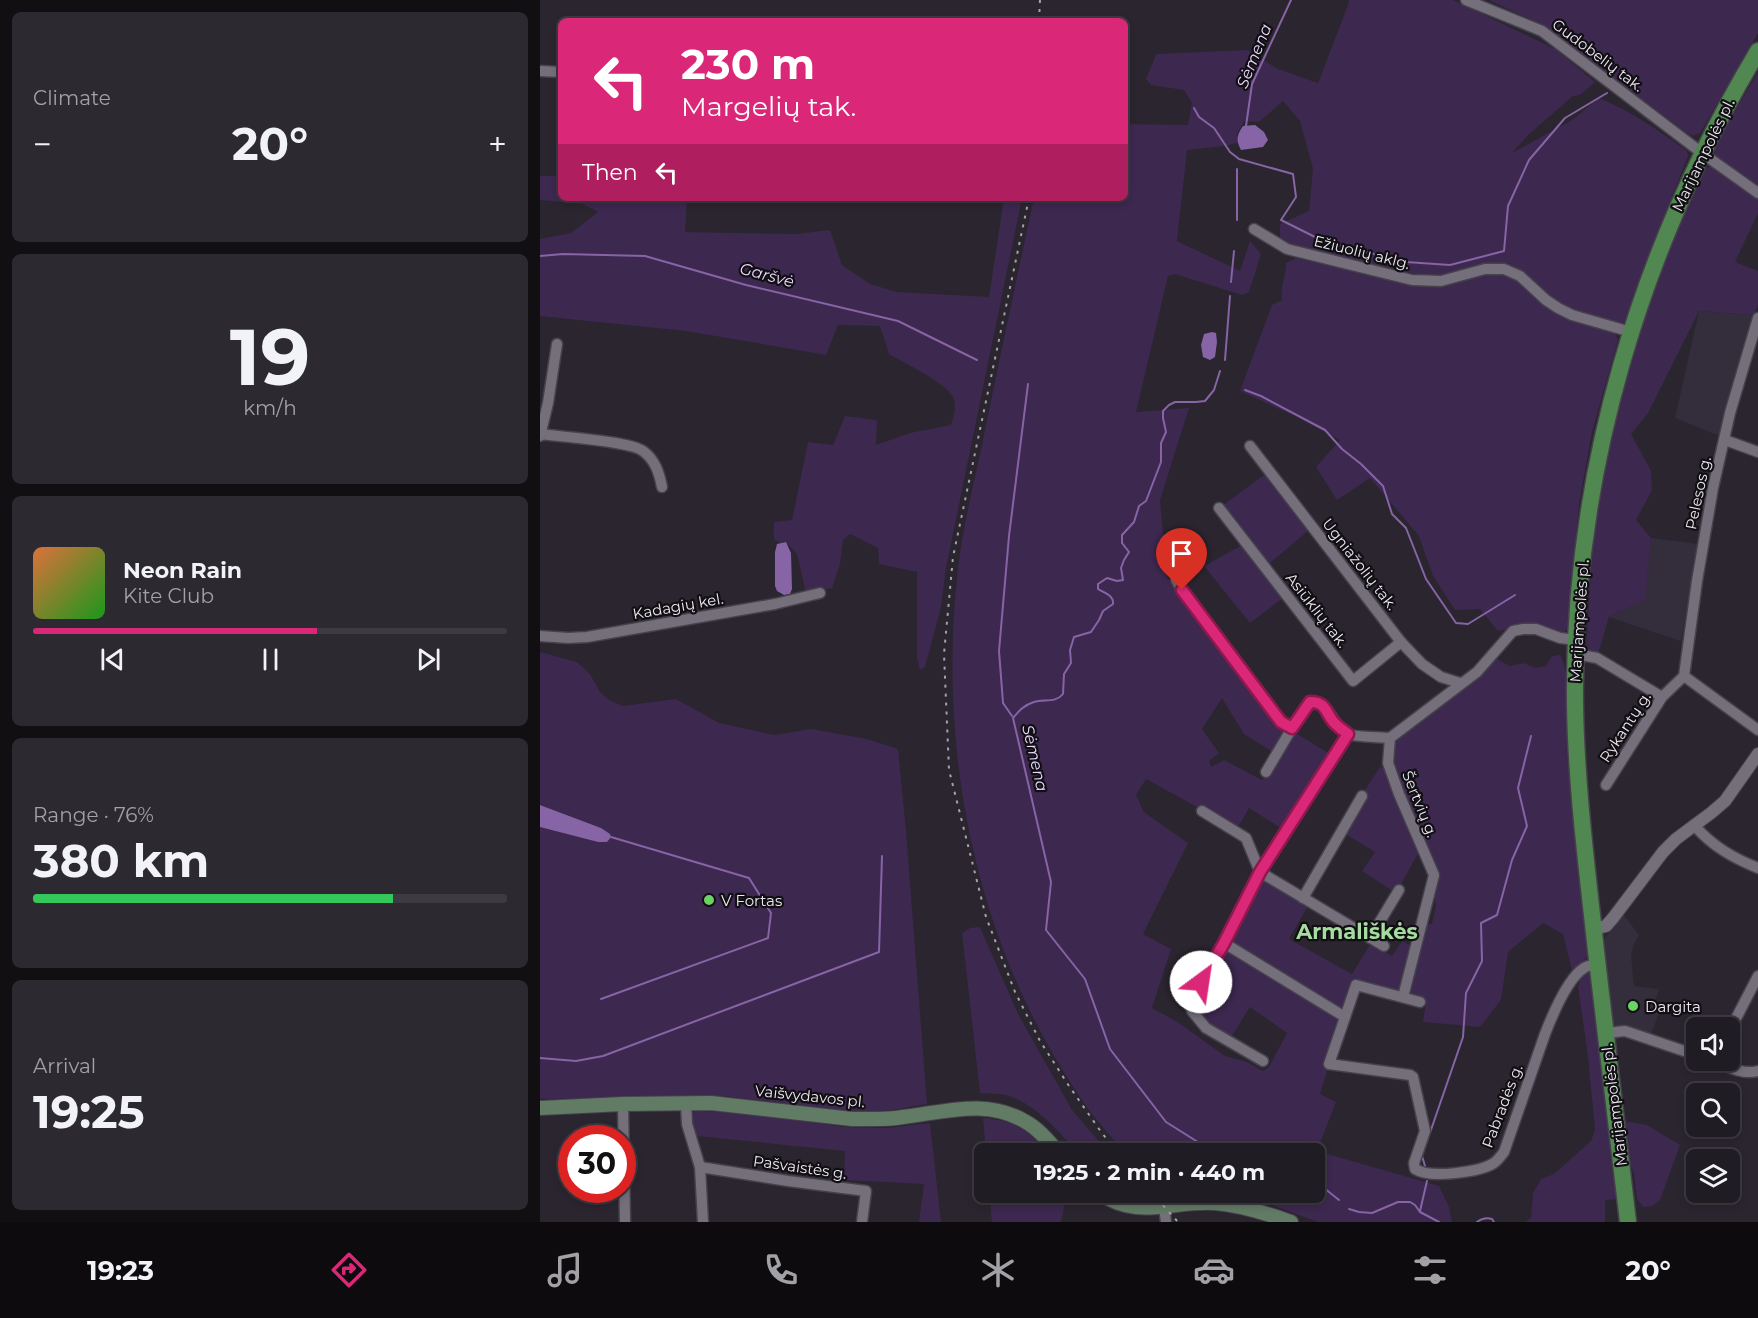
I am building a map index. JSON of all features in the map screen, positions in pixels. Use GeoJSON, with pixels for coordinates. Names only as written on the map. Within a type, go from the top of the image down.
{"type":"FeatureCollection","features":[{"type":"Feature","properties":{"kind":"main road","name":"Marijampolės pl."},"geometry":{"type":"LineString","coordinates":[[1628,1222],[1582,820],[1576,747],[1576,647],[1583,562],[1592,493],[1609,410],[1647,283],[1670,223],[1702,153],[1758,51]]}},
{"type":"Feature","properties":{"kind":"main road","name":"Vaišvydavos pl."},"geometry":{"type":"LineString","coordinates":[[540,1108],[686,1103],[743,1106],[852,1119],[901,1118],[963,1108],[988,1108],[1008,1113],[1027,1122],[1049,1143]]}},
{"type":"Feature","properties":{"kind":"main road"},"geometry":{"type":"LineString","coordinates":[[1117,1203],[1138,1209],[1194,1203],[1230,1204],[1291,1222]]}},
{"type":"Feature","properties":{"kind":"street","name":"Gudobelių tak."},"geometry":{"type":"LineString","coordinates":[[1466,0],[1542,31],[1758,193]]}},
{"type":"Feature","properties":{"kind":"street"},"geometry":{"type":"LineString","coordinates":[[540,71],[558,72]]}},
{"type":"Feature","properties":{"kind":"street","name":"Ežiuolių aklg."},"geometry":{"type":"LineString","coordinates":[[1254,230],[1287,249],[1412,280],[1441,280],[1485,269],[1504,268],[1520,276],[1558,308],[1572,315],[1631,332]]}},
{"type":"Feature","properties":{"kind":"street","name":"Pelesos g."},"geometry":{"type":"LineString","coordinates":[[1684,676],[1711,500],[1730,413],[1758,318]]}},
{"type":"Feature","properties":{"kind":"street"},"geometry":{"type":"LineString","coordinates":[[557,344],[548,403],[540,435],[621,444],[641,449],[659,470],[662,487]]}},
{"type":"Feature","properties":{"kind":"street"},"geometry":{"type":"LineString","coordinates":[[1725,440],[1758,452]]}},
{"type":"Feature","properties":{"kind":"street","name":"Ugniažolių tak."},"geometry":{"type":"LineString","coordinates":[[1250,446],[1401,642],[1422,664],[1441,677],[1460,683]]}},
{"type":"Feature","properties":{"kind":"street","name":"Asiūklių tak."},"geometry":{"type":"LineString","coordinates":[[1219,508],[1353,681],[1401,642]]}},
{"type":"Feature","properties":{"kind":"street"},"geometry":{"type":"LineString","coordinates":[[1176,580],[1281,722],[1292,728]]}},
{"type":"Feature","properties":{"kind":"street","name":"Kadagių kel."},"geometry":{"type":"LineString","coordinates":[[540,636],[587,637],[775,604],[820,593]]}},
{"type":"Feature","properties":{"kind":"street"},"geometry":{"type":"LineString","coordinates":[[1266,772],[1310,702],[1318,702],[1325,707],[1333,721],[1348,734],[1390,738],[1477,672],[1513,632],[1523,629],[1536,629],[1560,638],[1662,697]]}},
{"type":"Feature","properties":{"kind":"street"},"geometry":{"type":"LineString","coordinates":[[1684,676],[1758,730]]}},
{"type":"Feature","properties":{"kind":"street","name":"Rykantų g."},"geometry":{"type":"LineString","coordinates":[[1606,785],[1662,697],[1684,676]]}},
{"type":"Feature","properties":{"kind":"street"},"geometry":{"type":"LineString","coordinates":[[1263,1061],[1206,1028],[1192,1011],[1189,1001],[1224,943],[1260,872],[1348,734]]}},
{"type":"Feature","properties":{"kind":"street","name":"Šertvių g."},"geometry":{"type":"LineString","coordinates":[[1390,738],[1388,763],[1434,875],[1403,997]]}},
{"type":"Feature","properties":{"kind":"street"},"geometry":{"type":"LineString","coordinates":[[1594,929],[1606,926],[1663,852],[1676,839],[1725,801],[1758,753]]}},
{"type":"Feature","properties":{"kind":"street"},"geometry":{"type":"LineString","coordinates":[[1303,898],[1362,796]]}},
{"type":"Feature","properties":{"kind":"street"},"geometry":{"type":"LineString","coordinates":[[1202,811],[1246,838],[1260,872],[1384,946]]}},
{"type":"Feature","properties":{"kind":"street"},"geometry":{"type":"LineString","coordinates":[[1694,825],[1710,842],[1728,854],[1758,868]]}},
{"type":"Feature","properties":{"kind":"street"},"geometry":{"type":"LineString","coordinates":[[1370,938],[1399,890]]}},
{"type":"Feature","properties":{"kind":"street"},"geometry":{"type":"LineString","coordinates":[[1224,943],[1345,1017],[1356,985],[1420,1002]]}},
{"type":"Feature","properties":{"kind":"street","name":"Pabradės g."},"geometry":{"type":"LineString","coordinates":[[1345,1017],[1329,1064],[1413,1077],[1425,1131],[1414,1163],[1415,1170],[1429,1174],[1482,1168],[1494,1163],[1504,1152],[1545,1034],[1558,1004],[1583,968],[1598,964]]}},
{"type":"Feature","properties":{"kind":"street"},"geometry":{"type":"LineString","coordinates":[[1737,1017],[1758,976]]}},
{"type":"Feature","properties":{"kind":"street"},"geometry":{"type":"LineString","coordinates":[[1606,1033],[1625,1031],[1686,1052]]}},
{"type":"Feature","properties":{"kind":"street"},"geometry":{"type":"LineString","coordinates":[[1737,1071],[1745,1073],[1758,1071]]}},
{"type":"Feature","properties":{"kind":"street"},"geometry":{"type":"LineString","coordinates":[[686,1103],[687,1124],[700,1167],[703,1222]]}},
{"type":"Feature","properties":{"kind":"street"},"geometry":{"type":"LineString","coordinates":[[623,1104],[625,1222]]}},
{"type":"Feature","properties":{"kind":"street","name":"Pašvaistės g."},"geometry":{"type":"LineString","coordinates":[[700,1167],[866,1191],[862,1222]]}},
{"type":"Feature","properties":{"kind":"street"},"geometry":{"type":"LineString","coordinates":[[1164,1207],[1166,1222]]}},
{"type":"Feature","properties":{"kind":"shaded area"},"geometry":{"type":"Polygon","coordinates":[[[1349,0],[1453,0],[1555,49],[1595,82],[1580,95],[1573,96],[1528,135],[1512,153],[1572,120],[1599,98],[1655,129],[1687,151],[1688,156],[1642,272],[1625,322],[1619,324],[1577,313],[1549,298],[1509,263],[1483,264],[1447,275],[1429,277],[1289,244],[1280,238],[1280,224],[1309,211],[1313,169],[1300,121],[1283,101],[1259,122],[1244,121],[1237,134],[1237,143],[1187,150],[1177,241],[1240,271],[1250,241],[1261,254],[1249,292],[1242,295],[1175,274],[1168,276],[1136,412],[1189,408],[1160,500],[1167,577],[1276,722],[1286,732],[1273,752],[1244,734],[1222,698],[1202,729],[1219,753],[1209,761],[1211,767],[1224,760],[1262,780],[1294,732],[1330,754],[1284,830],[1249,808],[1237,829],[1146,779],[1136,795],[1144,812],[1188,843],[1143,934],[1171,949],[1152,1008],[1176,1021],[1225,1056],[1247,1062],[1263,1071],[1269,1067],[1287,1033],[1250,1007],[1230,1039],[1207,1026],[1192,1001],[1261,879],[1308,906],[1289,939],[1352,974],[1371,943],[1392,956],[1402,941],[1413,947],[1401,994],[1354,983],[1320,1094],[1336,1102],[1320,1143],[1116,1143],[1078,1094],[1042,1035],[1013,973],[989,909],[972,842],[960,775],[953,706],[953,637],[960,552],[1033,201],[1128,201],[1128,124],[1188,125],[1192,103],[1184,90],[1151,85],[1146,79],[1156,54],[1247,50],[1278,69],[1318,83],[1349,0]]]}},
{"type":"Feature","properties":{"kind":"shaded area"},"geometry":{"type":"Polygon","coordinates":[[[1489,0],[1758,0],[1758,33],[1700,133],[1693,136],[1548,28],[1489,0]]]}},
{"type":"Feature","properties":{"kind":"shaded area"},"geometry":{"type":"Polygon","coordinates":[[[1758,72],[1758,187],[1715,156],[1714,147],[1758,72]]]}},
{"type":"Feature","properties":{"kind":"shaded area"},"geometry":{"type":"Polygon","coordinates":[[[1255,125],[1264,132],[1268,140],[1263,147],[1241,150],[1237,138],[1243,126],[1255,125]]]}},
{"type":"Feature","properties":{"kind":"shaded area"},"geometry":{"type":"Polygon","coordinates":[[[1712,166],[1758,198],[1758,213],[1735,262],[1758,271],[1758,305],[1754,315],[1699,311],[1648,413],[1631,434],[1651,471],[1652,490],[1636,520],[1651,538],[1645,600],[1609,617],[1598,654],[1586,648],[1594,524],[1621,394],[1654,286],[1702,173],[1712,166]]]}},
{"type":"Feature","properties":{"kind":"shaded area"},"geometry":{"type":"Polygon","coordinates":[[[540,176],[558,176],[558,201],[687,201],[685,232],[796,234],[830,230],[842,265],[870,284],[897,292],[989,297],[1004,201],[1021,201],[946,568],[941,607],[925,667],[920,670],[917,659],[917,572],[879,564],[878,548],[850,534],[843,540],[840,564],[832,588],[806,593],[797,554],[786,542],[780,543],[774,539],[774,522],[792,520],[808,442],[833,445],[845,416],[877,420],[876,445],[910,433],[951,425],[955,403],[949,391],[933,379],[889,354],[880,326],[838,325],[826,355],[686,331],[540,316],[540,239],[571,233],[598,212],[583,204],[540,200],[540,176]]]}},
{"type":"Feature","properties":{"kind":"shaded area"},"geometry":{"type":"Polygon","coordinates":[[[1296,258],[1403,283],[1492,272],[1508,274],[1519,280],[1546,305],[1614,332],[1618,340],[1592,432],[1579,504],[1568,627],[1563,635],[1535,625],[1498,631],[1480,609],[1455,610],[1433,576],[1419,536],[1370,478],[1337,500],[1316,467],[1340,440],[1240,391],[1272,305],[1282,300],[1286,263],[1296,258]]]}},
{"type":"Feature","properties":{"kind":"shaded area"},"geometry":{"type":"Polygon","coordinates":[[[1699,311],[1754,315],[1720,436],[1675,418],[1699,311]]]}},
{"type":"Feature","properties":{"kind":"shaded area"},"geometry":{"type":"Polygon","coordinates":[[[1216,333],[1217,342],[1215,357],[1210,360],[1203,357],[1201,345],[1204,334],[1216,333]]]}},
{"type":"Feature","properties":{"kind":"shaded area"},"geometry":{"type":"Polygon","coordinates":[[[1267,473],[1310,529],[1269,564],[1223,505],[1267,473]]]}},
{"type":"Feature","properties":{"kind":"shaded area"},"geometry":{"type":"Polygon","coordinates":[[[1651,538],[1698,544],[1681,641],[1609,617],[1644,600],[1651,538]]]}},
{"type":"Feature","properties":{"kind":"shaded area"},"geometry":{"type":"Polygon","coordinates":[[[786,542],[791,553],[792,589],[790,594],[784,595],[777,591],[775,586],[775,552],[777,544],[786,542]]]}},
{"type":"Feature","properties":{"kind":"shaded area"},"geometry":{"type":"Polygon","coordinates":[[[1244,544],[1284,597],[1250,623],[1204,566],[1244,544]]]}},
{"type":"Feature","properties":{"kind":"shaded area","name":"V Fortas"},"geometry":{"type":"Polygon","coordinates":[[[540,652],[577,662],[590,674],[600,692],[609,700],[623,706],[676,699],[719,723],[774,735],[811,729],[867,739],[898,749],[927,1104],[874,1113],[840,1112],[725,1096],[540,1099],[540,827],[598,842],[601,828],[540,805],[540,652]]]}},
{"type":"Feature","properties":{"kind":"shaded area"},"geometry":{"type":"Polygon","coordinates":[[[1560,655],[1568,689],[1567,754],[1588,955],[1572,970],[1563,934],[1543,923],[1508,952],[1501,1000],[1480,1027],[1423,1022],[1426,1002],[1408,996],[1426,924],[1432,924],[1436,905],[1433,893],[1437,878],[1394,775],[1392,750],[1397,741],[1495,658],[1510,666],[1524,663],[1535,668],[1546,666],[1552,656],[1560,655]]]}},
{"type":"Feature","properties":{"kind":"shaded area"},"geometry":{"type":"Polygon","coordinates":[[[1380,767],[1386,769],[1420,850],[1396,893],[1362,871],[1375,852],[1339,830],[1380,767]]]}},
{"type":"Feature","properties":{"kind":"shaded area"},"geometry":{"type":"Polygon","coordinates":[[[540,805],[601,828],[611,837],[607,842],[598,842],[540,827],[540,805]]]}},
{"type":"Feature","properties":{"kind":"shaded area"},"geometry":{"type":"Polygon","coordinates":[[[1623,914],[1639,935],[1631,956],[1634,986],[1659,989],[1655,1001],[1662,1005],[1648,1042],[1628,1035],[1620,1036],[1615,1043],[1603,941],[1623,914]]]}},
{"type":"Feature","properties":{"kind":"shaded area"},"geometry":{"type":"Polygon","coordinates":[[[980,927],[1018,1014],[1072,1110],[1100,1143],[1069,1143],[1038,1112],[1019,1100],[1006,1095],[980,1093],[962,933],[970,928],[980,927]]]}},
{"type":"Feature","properties":{"kind":"shaded area"},"geometry":{"type":"Polygon","coordinates":[[[1587,971],[1591,973],[1618,1199],[1605,1200],[1605,1222],[1526,1222],[1531,1218],[1533,1193],[1541,1179],[1554,1174],[1591,1141],[1595,1130],[1578,987],[1581,977],[1587,971]]]}},
{"type":"Feature","properties":{"kind":"shaded area"},"geometry":{"type":"Polygon","coordinates":[[[695,1111],[742,1113],[845,1127],[887,1128],[930,1123],[941,1222],[919,1222],[924,1184],[844,1180],[845,1151],[696,1136],[693,1132],[691,1116],[695,1111]]]}},
{"type":"Feature","properties":{"kind":"shaded area"},"geometry":{"type":"Polygon","coordinates":[[[983,1118],[1004,1121],[1020,1127],[1039,1143],[985,1143],[983,1118]]]}},
{"type":"Feature","properties":{"kind":"shaded area"},"geometry":{"type":"Polygon","coordinates":[[[1623,1121],[1647,1125],[1680,1145],[1660,1200],[1652,1206],[1643,1207],[1637,1199],[1634,1174],[1627,1156],[1623,1121]]]}},
{"type":"Feature","properties":{"kind":"shaded area"},"geometry":{"type":"Polygon","coordinates":[[[1325,1153],[1439,1186],[1449,1207],[1452,1222],[1318,1222],[1266,1203],[1325,1203],[1325,1153]]]}},
{"type":"Feature","properties":{"kind":"shaded area"},"geometry":{"type":"Polygon","coordinates":[[[990,1203],[1065,1203],[1061,1222],[992,1222],[990,1203]]]}},
{"type":"Feature","properties":{"kind":"waterway","name":"Sėmena"},"geometry":{"type":"LineString","coordinates":[[1246,126],[1252,84],[1291,0]]}},
{"type":"Feature","properties":{"kind":"waterway"},"geometry":{"type":"LineString","coordinates":[[1194,108],[1199,117],[1214,128],[1230,152],[1239,159],[1293,174],[1296,197],[1281,220],[1323,241],[1406,262],[1450,265],[1504,251],[1508,206],[1529,160],[1565,118],[1607,93]]}},
{"type":"Feature","properties":{"kind":"waterway","name":"Sėmena"},"geometry":{"type":"LineString","coordinates":[[1237,169],[1237,220]]}},
{"type":"Feature","properties":{"kind":"waterway","name":"Sėmena"},"geometry":{"type":"LineString","coordinates":[[1231,282],[1234,251]]}},
{"type":"Feature","properties":{"kind":"waterway","name":"Garšvė"},"geometry":{"type":"LineString","coordinates":[[540,256],[563,254],[645,256],[746,285],[898,321],[977,360]]}},
{"type":"Feature","properties":{"kind":"waterway","name":"Sėmena"},"geometry":{"type":"LineString","coordinates":[[1225,360],[1230,296]]}},
{"type":"Feature","properties":{"kind":"waterway","name":"Sėmena"},"geometry":{"type":"LineString","coordinates":[[1199,1143],[1166,1122],[1110,1049],[1085,979],[1046,930],[1051,882],[1013,718],[1030,703],[1053,700],[1063,694],[1064,674],[1071,663],[1070,650],[1074,637],[1091,632],[1103,611],[1113,604],[1110,596],[1098,589],[1098,584],[1107,578],[1123,580],[1121,568],[1129,552],[1122,543],[1122,535],[1134,522],[1139,506],[1146,501],[1161,462],[1161,443],[1166,432],[1163,411],[1175,402],[1205,401],[1214,390],[1220,371]]}},
{"type":"Feature","properties":{"kind":"waterway","name":"Garšvė"},"geometry":{"type":"LineString","coordinates":[[1012,716],[1003,703],[999,651],[1009,536],[1028,384]]}},
{"type":"Feature","properties":{"kind":"waterway"},"geometry":{"type":"LineString","coordinates":[[1245,390],[1325,430],[1342,449],[1383,486],[1392,514],[1406,528],[1426,579],[1456,623],[1468,624],[1515,595]]}},
{"type":"Feature","properties":{"kind":"waterway"},"geometry":{"type":"LineString","coordinates":[[1425,1166],[1422,1156],[1463,1037],[1466,993],[1482,961],[1481,923],[1497,915],[1512,860],[1527,826],[1518,788],[1531,736]]}},
{"type":"Feature","properties":{"kind":"waterway"},"geometry":{"type":"LineString","coordinates":[[601,999],[768,938],[771,913],[749,878],[611,837]]}},
{"type":"Feature","properties":{"kind":"waterway"},"geometry":{"type":"LineString","coordinates":[[540,1058],[576,1061],[603,1056],[879,952],[882,856]]}},
{"type":"Feature","properties":{"kind":"waterway"},"geometry":{"type":"LineString","coordinates":[[1420,1211],[1427,1181]]}},
{"type":"Feature","properties":{"kind":"waterway","name":"Sėmena"},"geometry":{"type":"LineString","coordinates":[[1325,1189],[1339,1200]]}},
{"type":"Feature","properties":{"kind":"waterway","name":"Sėmena"},"geometry":{"type":"LineString","coordinates":[[1349,1209],[1372,1213],[1398,1202],[1410,1202],[1420,1212],[1439,1222]]}},
{"type":"Feature","properties":{"kind":"waterway","name":"Sėmena"},"geometry":{"type":"LineString","coordinates":[[1477,1222],[1486,1218],[1494,1222]]}},
{"type":"Feature","properties":{"kind":"railway"},"geometry":{"type":"LineString","coordinates":[[1039,18],[1040,0]]}},
{"type":"Feature","properties":{"kind":"railway"},"geometry":{"type":"LineString","coordinates":[[1028,201],[953,557],[944,654],[949,770],[986,917],[1015,992],[1040,1041],[1110,1143]]}},
{"type":"Feature","properties":{"kind":"railway"},"geometry":{"type":"LineString","coordinates":[[1161,1203],[1178,1222]]}},
{"type":"Feature","properties":{"kind":"place","name":"V Fortas"},"geometry":{"type":"Point","coordinates":[709,900]}},
{"type":"Feature","properties":{"kind":"place","name":"Dargita"},"geometry":{"type":"Point","coordinates":[1633,1006]}},
{"type":"Feature","properties":{"kind":"district","name":"Armališkės"},"geometry":{"type":"Point","coordinates":[1357,931]}},
{"type":"Feature","properties":{"kind":"route"},"geometry":{"type":"LineString","coordinates":[[1182,590],[1281,722],[1292,728],[1310,702],[1318,702],[1325,707],[1333,721],[1348,734],[1260,872],[1224,943],[1201,982]]}}]}
